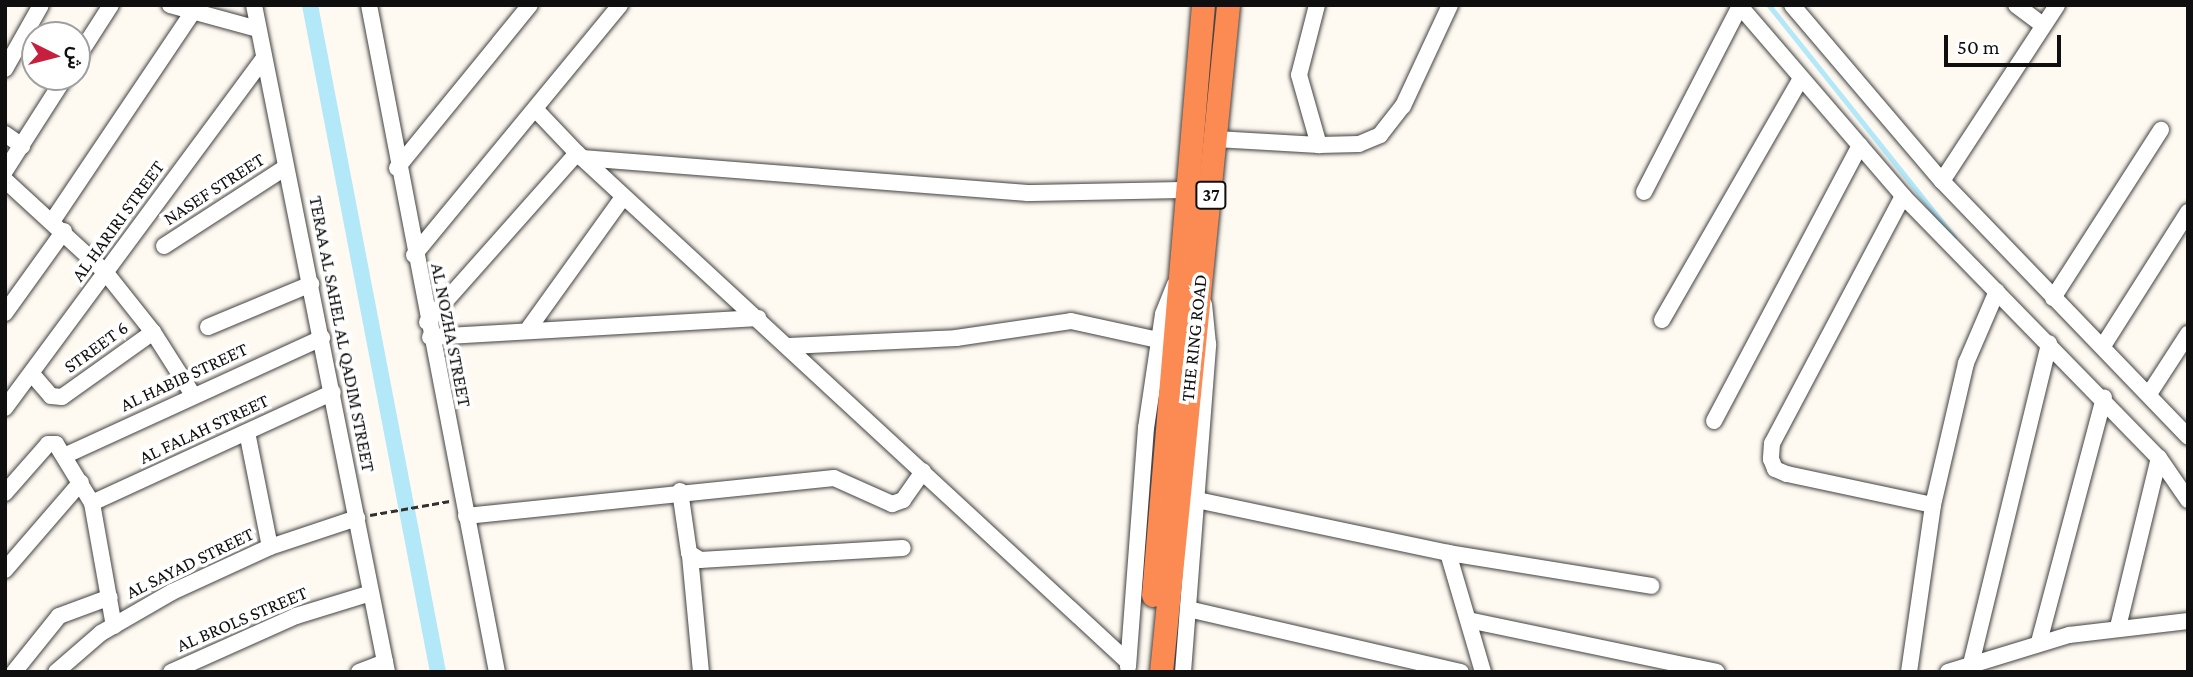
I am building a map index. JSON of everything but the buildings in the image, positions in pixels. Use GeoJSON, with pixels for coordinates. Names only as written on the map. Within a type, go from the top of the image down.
{"type":"FeatureCollection","features":[{"type":"Feature","properties":{"kind":"highway","name":"THE RING ROAD"},"geometry":{"type":"LineString","coordinates":[[1161,672],[1178,382],[1164,342],[1177,282],[1203,5]]}},
{"type":"Feature","properties":{"kind":"highway","name":"THE RING ROAD"},"geometry":{"type":"LineString","coordinates":[[1134,668],[1178,382],[1200,284],[1228,5]]}},
{"type":"Feature","properties":{"kind":"street"},"geometry":{"type":"LineString","coordinates":[[5,69],[41,5]]}},
{"type":"Feature","properties":{"kind":"street"},"geometry":{"type":"LineString","coordinates":[[91,36],[110,5]]}},
{"type":"Feature","properties":{"kind":"street"},"geometry":{"type":"LineString","coordinates":[[170,5],[258,29]]}},
{"type":"Feature","properties":{"kind":"street","name":"TERAA AL SAHEL AL QADIM STREET"},"geometry":{"type":"LineString","coordinates":[[254,5],[386,667]]}},
{"type":"Feature","properties":{"kind":"street","name":"AL NOZHA STREET"},"geometry":{"type":"LineString","coordinates":[[369,5],[397,168],[497,672]]}},
{"type":"Feature","properties":{"kind":"street"},"geometry":{"type":"LineString","coordinates":[[397,168],[530,5]]}},
{"type":"Feature","properties":{"kind":"street"},"geometry":{"type":"LineString","coordinates":[[414,255],[620,5]]}},
{"type":"Feature","properties":{"kind":"street"},"geometry":{"type":"LineString","coordinates":[[1317,5],[1299,75],[1319,145]]}},
{"type":"Feature","properties":{"kind":"street"},"geometry":{"type":"LineString","coordinates":[[1216,139],[1319,145],[1359,144],[1393,123],[1450,5]]}},
{"type":"Feature","properties":{"kind":"street"},"geometry":{"type":"LineString","coordinates":[[2016,5],[2043,25]]}},
{"type":"Feature","properties":{"kind":"street"},"geometry":{"type":"LineString","coordinates":[[1942,181],[2057,5]]}},
{"type":"Feature","properties":{"kind":"street"},"geometry":{"type":"LineString","coordinates":[[1644,192],[1740,6],[1903,196],[2104,397],[2159,458],[2188,500]]}},
{"type":"Feature","properties":{"kind":"street"},"geometry":{"type":"LineString","coordinates":[[1801,9],[1942,181],[2188,437]]}},
{"type":"Feature","properties":{"kind":"street"},"geometry":{"type":"LineString","coordinates":[[5,313],[12,291],[58,226],[192,12]]}},
{"type":"Feature","properties":{"kind":"street","name":"AL HARIRI STREET"},"geometry":{"type":"LineString","coordinates":[[5,408],[264,58]]}},
{"type":"Feature","properties":{"kind":"street"},"geometry":{"type":"LineString","coordinates":[[1662,320],[1801,78]]}},
{"type":"Feature","properties":{"kind":"street"},"geometry":{"type":"LineString","coordinates":[[5,171],[56,91]]}},
{"type":"Feature","properties":{"kind":"street"},"geometry":{"type":"LineString","coordinates":[[536,110],[624,197],[789,345],[1134,668]]}},
{"type":"Feature","properties":{"kind":"street"},"geometry":{"type":"LineString","coordinates":[[2053,298],[2161,130]]}},
{"type":"Feature","properties":{"kind":"street"},"geometry":{"type":"LineString","coordinates":[[5,134],[22,146]]}},
{"type":"Feature","properties":{"kind":"street"},"geometry":{"type":"LineString","coordinates":[[1714,421],[1860,145]]}},
{"type":"Feature","properties":{"kind":"street"},"geometry":{"type":"LineString","coordinates":[[579,155],[1028,193],[1186,190]]}},
{"type":"Feature","properties":{"kind":"street"},"geometry":{"type":"LineString","coordinates":[[429,329],[579,155]]}},
{"type":"Feature","properties":{"kind":"street","name":"NASEF STREET"},"geometry":{"type":"LineString","coordinates":[[164,246],[286,167]]}},
{"type":"Feature","properties":{"kind":"street"},"geometry":{"type":"LineString","coordinates":[[5,180],[106,273],[153,332],[193,395]]}},
{"type":"Feature","properties":{"kind":"street"},"geometry":{"type":"LineString","coordinates":[[1903,196],[1772,443],[1771,459],[1775,470],[1787,474],[1933,505]]}},
{"type":"Feature","properties":{"kind":"street"},"geometry":{"type":"LineString","coordinates":[[529,328],[624,197]]}},
{"type":"Feature","properties":{"kind":"street"},"geometry":{"type":"LineString","coordinates":[[2103,346],[2188,212]]}},
{"type":"Feature","properties":{"kind":"street"},"geometry":{"type":"LineString","coordinates":[[208,327],[311,284]]}},
{"type":"Feature","properties":{"kind":"street"},"geometry":{"type":"LineString","coordinates":[[1183,672],[1208,344],[1200,284]]}},
{"type":"Feature","properties":{"kind":"street"},"geometry":{"type":"LineString","coordinates":[[1909,672],[1933,505],[1966,363],[1997,292]]}},
{"type":"Feature","properties":{"kind":"street"},"geometry":{"type":"LineString","coordinates":[[429,329],[529,328],[758,318]]}},
{"type":"Feature","properties":{"kind":"street"},"geometry":{"type":"LineString","coordinates":[[789,345],[956,338],[1059,321],[1164,342],[1134,668]]}},
{"type":"Feature","properties":{"kind":"street","name":"STREET 6"},"geometry":{"type":"LineString","coordinates":[[32,374],[51,396],[62,397],[153,332]]}},
{"type":"Feature","properties":{"kind":"street"},"geometry":{"type":"LineString","coordinates":[[2149,394],[2188,334]]}},
{"type":"Feature","properties":{"kind":"street","name":"AL HABIB STREET"},"geometry":{"type":"LineString","coordinates":[[64,456],[322,338]]}},
{"type":"Feature","properties":{"kind":"street"},"geometry":{"type":"LineString","coordinates":[[1972,664],[2049,344]]}},
{"type":"Feature","properties":{"kind":"street","name":"AL FALAH STREET"},"geometry":{"type":"LineString","coordinates":[[92,503],[333,392]]}},
{"type":"Feature","properties":{"kind":"street"},"geometry":{"type":"LineString","coordinates":[[2039,642],[2104,397]]}},
{"type":"Feature","properties":{"kind":"street"},"geometry":{"type":"LineString","coordinates":[[247,432],[270,547]]}},
{"type":"Feature","properties":{"kind":"street"},"geometry":{"type":"LineString","coordinates":[[5,493],[48,444],[56,444],[92,503],[114,626]]}},
{"type":"Feature","properties":{"kind":"street"},"geometry":{"type":"LineString","coordinates":[[2118,626],[2159,458]]}},
{"type":"Feature","properties":{"kind":"street"},"geometry":{"type":"LineString","coordinates":[[466,516],[680,491],[834,478],[892,503],[903,500],[923,471]]}},
{"type":"Feature","properties":{"kind":"street"},"geometry":{"type":"LineString","coordinates":[[5,570],[81,482]]}},
{"type":"Feature","properties":{"kind":"street"},"geometry":{"type":"LineString","coordinates":[[680,491],[690,556],[701,672]]}},
{"type":"Feature","properties":{"kind":"street"},"geometry":{"type":"LineString","coordinates":[[1197,500],[1448,553],[1651,586]]}},
{"type":"Feature","properties":{"kind":"street","name":"AL SAYAD STREET"},"geometry":{"type":"LineString","coordinates":[[56,672],[114,626],[172,592],[270,547],[357,518]]}},
{"type":"Feature","properties":{"kind":"street"},"geometry":{"type":"LineString","coordinates":[[690,556],[700,560],[903,548]]}},
{"type":"Feature","properties":{"kind":"street"},"geometry":{"type":"LineString","coordinates":[[1448,553],[1483,672]]}},
{"type":"Feature","properties":{"kind":"street","name":"AL BROLS STREET"},"geometry":{"type":"LineString","coordinates":[[171,672],[296,616],[371,593]]}},
{"type":"Feature","properties":{"kind":"street"},"geometry":{"type":"LineString","coordinates":[[14,672],[59,616],[110,597]]}},
{"type":"Feature","properties":{"kind":"street"},"geometry":{"type":"LineString","coordinates":[[1188,609],[1461,672]]}},
{"type":"Feature","properties":{"kind":"street"},"geometry":{"type":"LineString","coordinates":[[1468,620],[1717,672]]}},
{"type":"Feature","properties":{"kind":"street"},"geometry":{"type":"LineString","coordinates":[[1948,672],[2039,642],[2118,626],[2188,621]]}},
{"type":"Feature","properties":{"kind":"street"},"geometry":{"type":"LineString","coordinates":[[359,672],[386,667]]}},
{"type":"Feature","properties":{"kind":"path"},"geometry":{"type":"LineString","coordinates":[[388,512],[432,504]]}},
{"type":"Feature","properties":{"kind":"waterway"},"geometry":{"type":"LineString","coordinates":[[310,5],[438,672]]}},
{"type":"Feature","properties":{"kind":"waterway"},"geometry":{"type":"LineString","coordinates":[[1769,5],[1954,237]]}}]}
